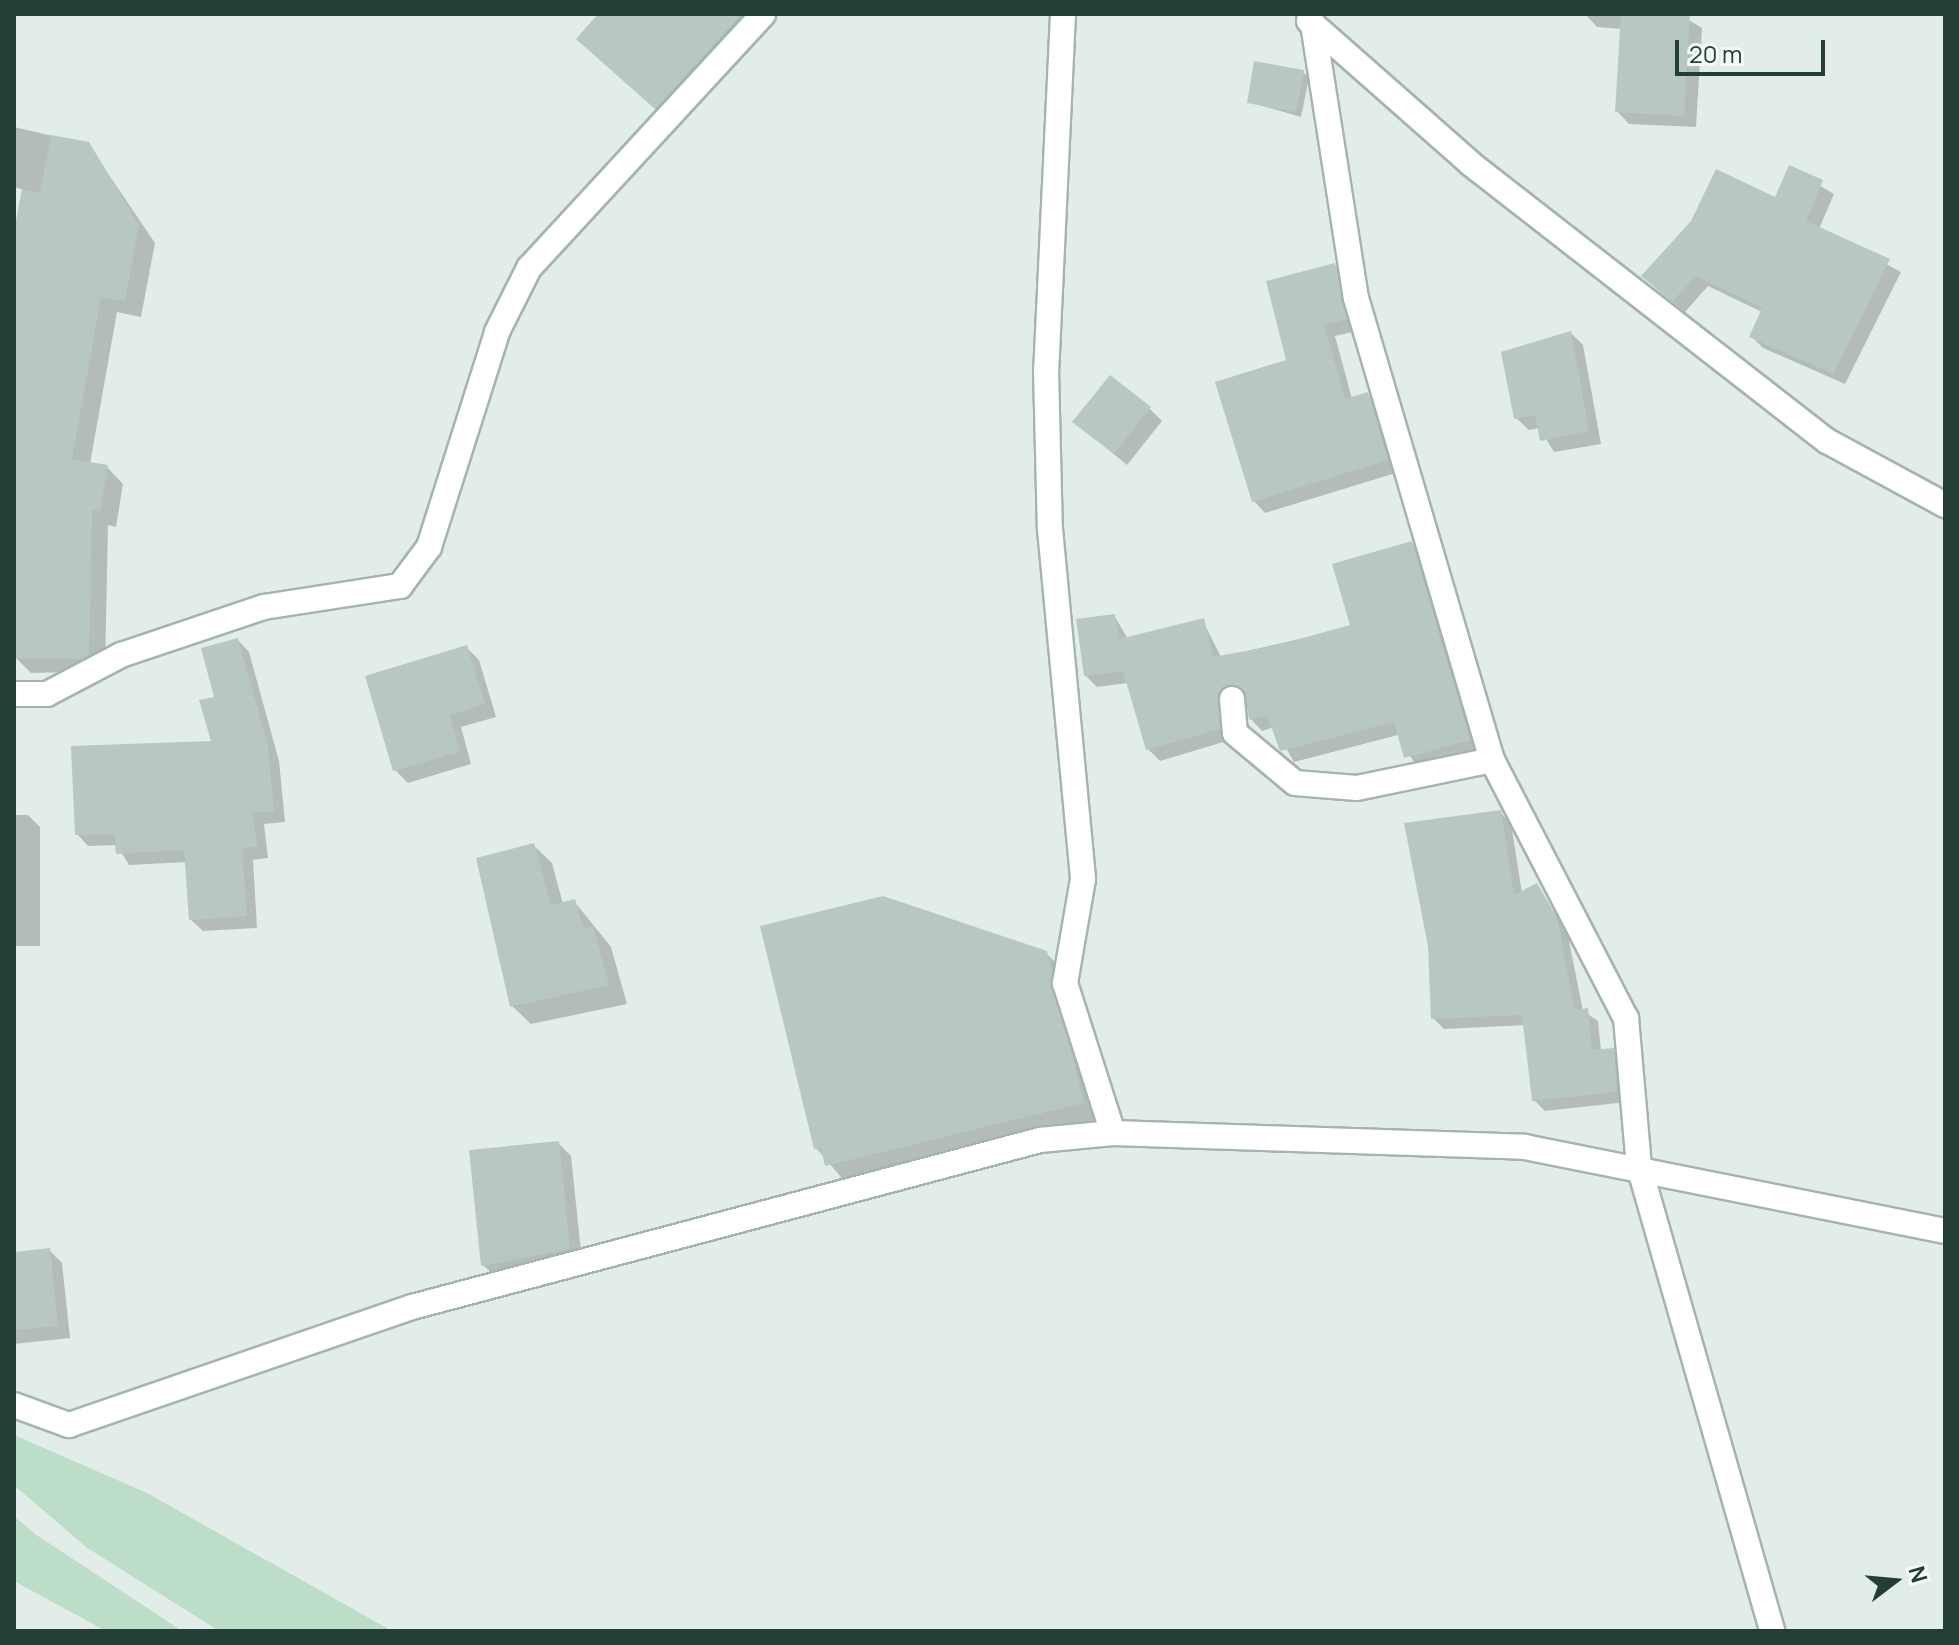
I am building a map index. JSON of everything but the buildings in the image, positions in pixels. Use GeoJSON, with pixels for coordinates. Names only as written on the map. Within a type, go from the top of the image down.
{"type":"FeatureCollection","features":[{"type":"Feature","properties":{"kind":"street"},"geometry":{"type":"LineString","coordinates":[[14,694],[47,694],[121,655],[264,607],[400,586],[429,547],[497,332],[529,268],[763,14]]}},
{"type":"Feature","properties":{"kind":"street"},"geometry":{"type":"LineString","coordinates":[[1063,14],[1046,370],[1050,529],[1083,879],[1065,983],[1113,1133]]}},
{"type":"Feature","properties":{"kind":"street"},"geometry":{"type":"LineString","coordinates":[[1308,19],[1471,164],[1827,441],[1945,505]]}},
{"type":"Feature","properties":{"kind":"street"},"geometry":{"type":"LineString","coordinates":[[1308,19],[1356,298],[1492,760],[1626,1018],[1639,1166],[1772,1631]]}},
{"type":"Feature","properties":{"kind":"street"},"geometry":{"type":"LineString","coordinates":[[1232,699],[1235,733],[1295,783],[1357,788],[1492,760]]}},
{"type":"Feature","properties":{"kind":"street"},"geometry":{"type":"LineString","coordinates":[[14,1405],[69,1425],[412,1307],[1040,1140],[1113,1133],[1525,1147],[1639,1166],[1753,1198],[1945,1231]]}},
{"type":"Feature","properties":{"kind":"green space"},"geometry":{"type":"Polygon","coordinates":[[[14,1435],[147,1493],[392,1631],[219,1631],[86,1547],[14,1485],[14,1435]]]}},
{"type":"Feature","properties":{"kind":"green space"},"geometry":{"type":"Polygon","coordinates":[[[14,1516],[35,1534],[182,1631],[106,1631],[14,1581],[14,1516]]]}}]}
